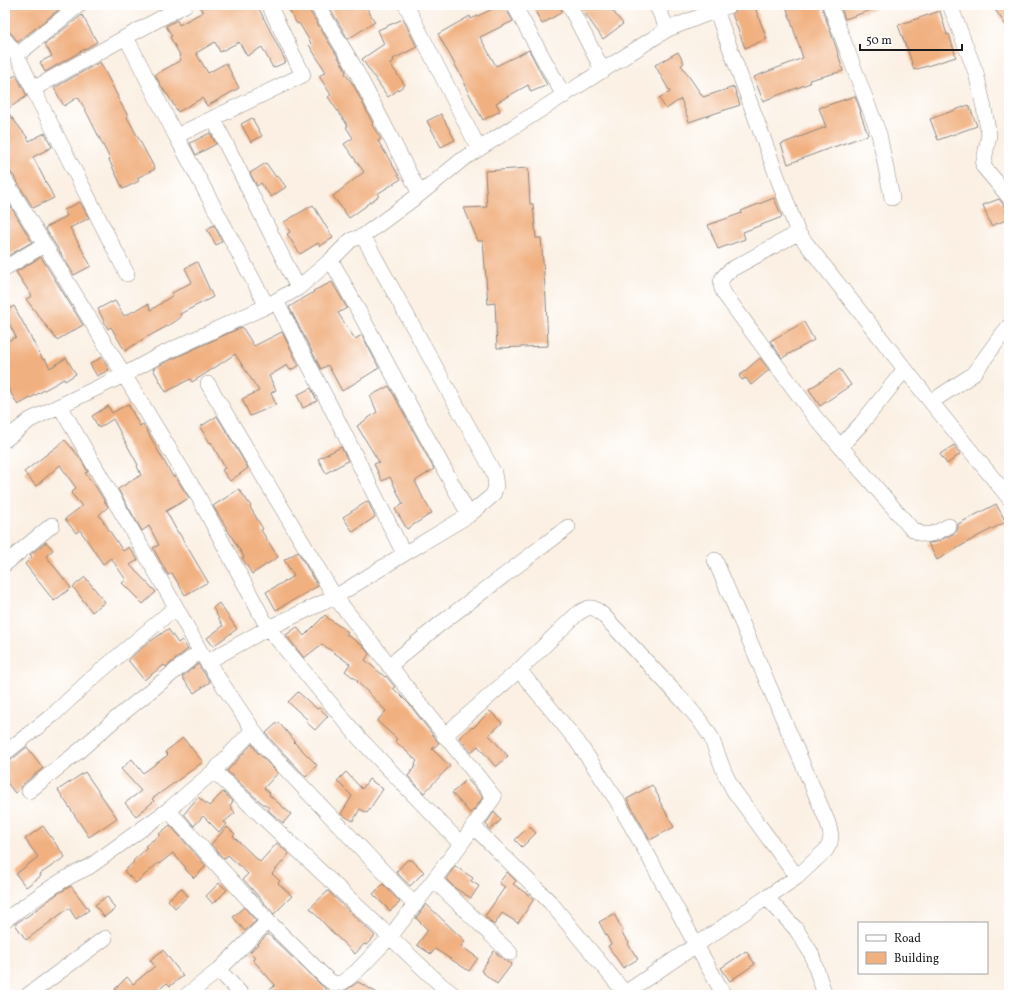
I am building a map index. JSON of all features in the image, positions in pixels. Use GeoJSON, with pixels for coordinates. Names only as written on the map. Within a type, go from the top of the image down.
{"type":"FeatureCollection","features":[{"type":"Feature","properties":{"kind":"street"},"geometry":{"type":"LineString","coordinates":[[17,54],[79,5]]}},
{"type":"Feature","properties":{"kind":"street"},"geometry":{"type":"LineString","coordinates":[[176,136],[303,75],[269,5]]}},
{"type":"Feature","properties":{"kind":"street"},"geometry":{"type":"LineString","coordinates":[[317,5],[352,63],[420,194]]}},
{"type":"Feature","properties":{"kind":"street"},"geometry":{"type":"LineString","coordinates":[[406,5],[479,149]]}},
{"type":"Feature","properties":{"kind":"street"},"geometry":{"type":"LineString","coordinates":[[514,5],[564,96]]}},
{"type":"Feature","properties":{"kind":"street"},"geometry":{"type":"LineString","coordinates":[[569,5],[603,70]]}},
{"type":"Feature","properties":{"kind":"street"},"geometry":{"type":"LineString","coordinates":[[656,5],[668,29]]}},
{"type":"Feature","properties":{"kind":"street"},"geometry":{"type":"LineString","coordinates":[[830,5],[879,134],[892,198]]}},
{"type":"Feature","properties":{"kind":"street"},"geometry":{"type":"LineString","coordinates":[[950,5],[976,73],[990,135],[983,166],[1009,197]]}},
{"type":"Feature","properties":{"kind":"street"},"geometry":{"type":"LineString","coordinates":[[33,89],[182,6]]}},
{"type":"Feature","properties":{"kind":"street"},"geometry":{"type":"LineString","coordinates":[[5,440],[30,420],[124,375],[160,355],[272,303],[298,288],[331,260],[351,240],[363,236],[420,194],[463,159],[668,29],[723,8],[798,233],[931,402],[1009,498]]}},
{"type":"Feature","properties":{"kind":"street"},"geometry":{"type":"LineString","coordinates":[[126,37],[176,136],[340,425],[404,554]]}},
{"type":"Feature","properties":{"kind":"street"},"geometry":{"type":"LineString","coordinates":[[5,40],[17,54],[33,89],[127,274]]}},
{"type":"Feature","properties":{"kind":"street"},"geometry":{"type":"LineString","coordinates":[[214,118],[298,288]]}},
{"type":"Feature","properties":{"kind":"street"},"geometry":{"type":"LineString","coordinates":[[5,180],[198,496],[268,628],[360,739],[461,844]]}},
{"type":"Feature","properties":{"kind":"street"},"geometry":{"type":"LineString","coordinates":[[798,233],[732,269],[724,275],[721,281],[721,288],[725,296],[814,416],[910,527],[923,535],[931,535],[949,526]]}},
{"type":"Feature","properties":{"kind":"street"},"geometry":{"type":"LineString","coordinates":[[29,791],[79,751],[113,721],[204,656],[335,597],[469,516],[493,494],[496,486],[494,473],[363,236]]}},
{"type":"Feature","properties":{"kind":"street"},"geometry":{"type":"LineString","coordinates":[[5,268],[44,245]]}},
{"type":"Feature","properties":{"kind":"street"},"geometry":{"type":"LineString","coordinates":[[331,260],[469,516]]}},
{"type":"Feature","properties":{"kind":"street"},"geometry":{"type":"LineString","coordinates":[[931,402],[972,375],[1009,326]]}},
{"type":"Feature","properties":{"kind":"street"},"geometry":{"type":"LineString","coordinates":[[841,446],[869,415],[905,369]]}},
{"type":"Feature","properties":{"kind":"street"},"geometry":{"type":"LineString","coordinates":[[168,810],[268,921],[326,978],[337,984],[343,982],[356,972],[390,937],[461,844],[494,797],[335,597],[208,384]]}},
{"type":"Feature","properties":{"kind":"street"},"geometry":{"type":"LineString","coordinates":[[60,406],[204,656],[264,746],[415,905]]}},
{"type":"Feature","properties":{"kind":"street"},"geometry":{"type":"LineString","coordinates":[[5,564],[52,525]]}},
{"type":"Feature","properties":{"kind":"street"},"geometry":{"type":"LineString","coordinates":[[389,666],[440,624],[568,527]]}},
{"type":"Feature","properties":{"kind":"street"},"geometry":{"type":"LineString","coordinates":[[473,826],[550,902],[624,994],[797,877],[826,850],[830,843],[831,835],[828,823],[715,560]]}},
{"type":"Feature","properties":{"kind":"street"},"geometry":{"type":"LineString","coordinates":[[5,753],[54,714],[90,680],[176,607]]}},
{"type":"Feature","properties":{"kind":"street"},"geometry":{"type":"LineString","coordinates":[[444,736],[519,670],[577,614],[586,608],[592,607],[603,615],[701,722],[711,737],[724,774],[734,791],[797,877]]}},
{"type":"Feature","properties":{"kind":"street"},"geometry":{"type":"LineString","coordinates":[[519,670],[577,741],[616,799],[724,995]]}},
{"type":"Feature","properties":{"kind":"street"},"geometry":{"type":"LineString","coordinates":[[5,920],[54,885],[89,867],[168,810],[214,771],[253,730]]}},
{"type":"Feature","properties":{"kind":"street"},"geometry":{"type":"LineString","coordinates":[[214,771],[441,985],[454,995]]}},
{"type":"Feature","properties":{"kind":"street"},"geometry":{"type":"LineString","coordinates":[[434,880],[510,953]]}},
{"type":"Feature","properties":{"kind":"street"},"geometry":{"type":"LineString","coordinates":[[767,898],[796,929],[811,953],[825,995]]}},
{"type":"Feature","properties":{"kind":"street"},"geometry":{"type":"LineString","coordinates":[[187,995],[219,970],[268,921]]}},
{"type":"Feature","properties":{"kind":"street"},"geometry":{"type":"LineString","coordinates":[[28,995],[105,938]]}},
{"type":"Feature","properties":{"kind":"street"},"geometry":{"type":"LineString","coordinates":[[219,970],[242,995]]}},
{"type":"Feature","properties":{"kind":"building"},"geometry":{"type":"Polygon","coordinates":[[[5,5],[59,5],[61,8],[18,42],[12,34],[5,31],[5,5]]]}},
{"type":"Feature","properties":{"kind":"building"},"geometry":{"type":"Polygon","coordinates":[[[199,5],[257,5],[286,62],[273,68],[262,47],[247,56],[239,42],[220,52],[215,42],[196,53],[208,73],[226,63],[239,88],[207,106],[202,98],[178,112],[155,75],[181,60],[180,55],[170,37],[172,36],[166,26],[177,20],[179,25],[203,12],[199,5]]]}},
{"type":"Feature","properties":{"kind":"building"},"geometry":{"type":"Polygon","coordinates":[[[286,5],[308,5],[309,10],[344,67],[345,73],[354,86],[373,124],[372,125],[381,139],[378,141],[401,179],[377,194],[379,196],[349,218],[333,196],[364,172],[344,144],[353,138],[346,127],[348,126],[328,97],[331,95],[319,76],[326,72],[309,45],[311,43],[299,23],[297,24],[286,5]]]}},
{"type":"Feature","properties":{"kind":"building"},"geometry":{"type":"Polygon","coordinates":[[[328,5],[365,5],[375,22],[348,39],[328,5]]]}},
{"type":"Feature","properties":{"kind":"building"},"geometry":{"type":"Polygon","coordinates":[[[501,5],[505,5],[513,21],[480,37],[496,66],[529,50],[547,85],[531,92],[528,85],[496,103],[500,111],[483,120],[463,82],[464,81],[438,34],[470,16],[471,19],[501,5]]]}},
{"type":"Feature","properties":{"kind":"building"},"geometry":{"type":"Polygon","coordinates":[[[532,5],[560,5],[562,12],[542,24],[532,5]]]}},
{"type":"Feature","properties":{"kind":"building"},"geometry":{"type":"Polygon","coordinates":[[[579,5],[608,5],[623,24],[603,39],[579,5]]]}},
{"type":"Feature","properties":{"kind":"building"},"geometry":{"type":"Polygon","coordinates":[[[739,5],[754,5],[767,39],[745,48],[732,14],[737,10],[739,5]]]}},
{"type":"Feature","properties":{"kind":"building"},"geometry":{"type":"Polygon","coordinates":[[[800,5],[821,5],[843,71],[809,80],[810,83],[763,101],[754,77],[803,58],[787,9],[800,5]]]}},
{"type":"Feature","properties":{"kind":"building"},"geometry":{"type":"Polygon","coordinates":[[[840,5],[880,5],[880,7],[845,19],[840,5]]]}},
{"type":"Feature","properties":{"kind":"building"},"geometry":{"type":"Polygon","coordinates":[[[992,5],[1009,5],[1009,30],[992,5]]]}},
{"type":"Feature","properties":{"kind":"building"},"geometry":{"type":"Polygon","coordinates":[[[940,11],[947,35],[949,34],[956,57],[914,70],[898,25],[940,11]]]}},
{"type":"Feature","properties":{"kind":"building"},"geometry":{"type":"Polygon","coordinates":[[[82,15],[97,42],[45,72],[40,62],[52,56],[45,44],[82,15]]]}},
{"type":"Feature","properties":{"kind":"building"},"geometry":{"type":"Polygon","coordinates":[[[403,19],[417,47],[393,59],[394,61],[390,64],[405,85],[388,97],[362,59],[384,44],[378,30],[403,19]]]}},
{"type":"Feature","properties":{"kind":"building"},"geometry":{"type":"Polygon","coordinates":[[[678,52],[684,63],[681,65],[703,97],[734,87],[740,105],[689,122],[681,99],[666,109],[659,98],[670,92],[655,65],[678,52]]]}},
{"type":"Feature","properties":{"kind":"building"},"geometry":{"type":"Polygon","coordinates":[[[100,62],[155,169],[137,178],[139,181],[123,189],[109,160],[110,159],[78,97],[64,106],[54,88],[100,62]]]}},
{"type":"Feature","properties":{"kind":"building"},"geometry":{"type":"Polygon","coordinates":[[[16,75],[27,96],[6,110],[29,141],[45,133],[52,147],[33,157],[54,198],[33,208],[13,175],[10,172],[5,171],[5,81],[16,75]]]}},
{"type":"Feature","properties":{"kind":"building"},"geometry":{"type":"Polygon","coordinates":[[[855,96],[868,135],[788,164],[781,144],[826,127],[819,108],[855,96]]]}},
{"type":"Feature","properties":{"kind":"building"},"geometry":{"type":"Polygon","coordinates":[[[969,105],[977,126],[938,140],[930,119],[969,105]]]}},
{"type":"Feature","properties":{"kind":"building"},"geometry":{"type":"Polygon","coordinates":[[[441,114],[455,140],[441,147],[427,121],[441,114]]]}},
{"type":"Feature","properties":{"kind":"building"},"geometry":{"type":"Polygon","coordinates":[[[252,118],[262,136],[251,142],[241,124],[252,118]]]}},
{"type":"Feature","properties":{"kind":"building"},"geometry":{"type":"Polygon","coordinates":[[[210,133],[216,144],[196,155],[190,143],[210,133]]]}},
{"type":"Feature","properties":{"kind":"building"},"geometry":{"type":"Polygon","coordinates":[[[266,163],[276,177],[278,176],[286,187],[271,197],[261,183],[257,186],[250,173],[266,163]]]}},
{"type":"Feature","properties":{"kind":"building"},"geometry":{"type":"Polygon","coordinates":[[[528,168],[530,204],[533,204],[536,238],[541,238],[548,346],[497,348],[495,303],[488,304],[483,241],[478,241],[464,208],[487,207],[485,171],[528,168]]]}},
{"type":"Feature","properties":{"kind":"building"},"geometry":{"type":"Polygon","coordinates":[[[5,197],[32,242],[6,257],[5,254],[5,197]]]}},
{"type":"Feature","properties":{"kind":"building"},"geometry":{"type":"Polygon","coordinates":[[[774,198],[782,217],[743,232],[745,239],[718,249],[708,225],[742,213],[741,211],[774,198]]]}},
{"type":"Feature","properties":{"kind":"building"},"geometry":{"type":"Polygon","coordinates":[[[999,199],[1003,204],[1009,219],[991,226],[983,205],[999,199]]]}},
{"type":"Feature","properties":{"kind":"building"},"geometry":{"type":"Polygon","coordinates":[[[80,202],[89,218],[70,228],[91,266],[74,275],[45,228],[67,216],[64,210],[80,202]]]}},
{"type":"Feature","properties":{"kind":"building"},"geometry":{"type":"Polygon","coordinates":[[[313,205],[333,238],[320,246],[318,243],[300,254],[287,234],[290,232],[284,222],[313,205]]]}},
{"type":"Feature","properties":{"kind":"building"},"geometry":{"type":"Polygon","coordinates":[[[214,225],[222,241],[216,245],[207,229],[214,225]]]}},
{"type":"Feature","properties":{"kind":"building"},"geometry":{"type":"Polygon","coordinates":[[[41,257],[83,325],[57,340],[26,299],[32,296],[16,272],[41,257]]]}},
{"type":"Feature","properties":{"kind":"building"},"geometry":{"type":"Polygon","coordinates":[[[197,262],[213,297],[180,314],[181,317],[173,323],[138,342],[125,351],[111,327],[108,329],[98,309],[115,301],[124,316],[148,304],[151,310],[173,295],[172,293],[192,282],[185,268],[197,262]]]}},
{"type":"Feature","properties":{"kind":"building"},"geometry":{"type":"Polygon","coordinates":[[[332,282],[347,308],[338,313],[355,339],[362,335],[379,368],[342,391],[328,365],[321,369],[289,307],[314,292],[313,291],[332,282]]]}},
{"type":"Feature","properties":{"kind":"building"},"geometry":{"type":"Polygon","coordinates":[[[14,306],[43,360],[45,359],[50,368],[66,358],[76,374],[65,381],[64,379],[18,405],[5,383],[5,342],[16,337],[5,316],[5,311],[14,306]]]}},
{"type":"Feature","properties":{"kind":"building"},"geometry":{"type":"Polygon","coordinates":[[[804,322],[814,340],[782,358],[770,341],[804,322]]]}},
{"type":"Feature","properties":{"kind":"building"},"geometry":{"type":"Polygon","coordinates":[[[242,327],[254,346],[282,332],[299,366],[290,370],[287,365],[269,376],[276,390],[271,393],[276,405],[250,416],[242,399],[259,391],[235,354],[192,382],[190,379],[166,392],[153,369],[242,327]]]}},
{"type":"Feature","properties":{"kind":"building"},"geometry":{"type":"Polygon","coordinates":[[[102,357],[109,370],[97,376],[90,364],[102,357]]]}},
{"type":"Feature","properties":{"kind":"building"},"geometry":{"type":"Polygon","coordinates":[[[760,358],[769,370],[751,385],[746,378],[742,380],[739,376],[760,358]]]}},
{"type":"Feature","properties":{"kind":"building"},"geometry":{"type":"Polygon","coordinates":[[[840,369],[851,385],[820,406],[809,389],[840,369]]]}},
{"type":"Feature","properties":{"kind":"building"},"geometry":{"type":"Polygon","coordinates":[[[389,386],[434,469],[415,481],[432,513],[407,529],[395,509],[403,504],[390,477],[382,481],[374,464],[379,462],[357,426],[377,412],[370,396],[389,386]]]}},
{"type":"Feature","properties":{"kind":"building"},"geometry":{"type":"Polygon","coordinates":[[[311,388],[317,401],[303,408],[297,395],[311,388]]]}},
{"type":"Feature","properties":{"kind":"building"},"geometry":{"type":"Polygon","coordinates":[[[128,404],[140,426],[143,424],[173,477],[175,476],[189,498],[166,511],[208,582],[185,595],[172,573],[168,575],[153,548],[159,545],[149,526],[142,531],[118,489],[141,475],[137,466],[138,465],[113,419],[99,428],[92,416],[108,406],[112,413],[128,404]]]}},
{"type":"Feature","properties":{"kind":"building"},"geometry":{"type":"Polygon","coordinates":[[[217,416],[248,468],[230,481],[222,470],[225,468],[211,442],[210,443],[200,427],[217,416]]]}},
{"type":"Feature","properties":{"kind":"building"},"geometry":{"type":"Polygon","coordinates":[[[65,440],[80,458],[88,472],[85,473],[96,487],[108,507],[99,515],[123,551],[129,547],[138,560],[130,565],[156,592],[143,604],[122,583],[126,580],[111,558],[103,564],[80,530],[76,533],[65,519],[82,506],[71,493],[76,488],[60,465],[36,486],[24,472],[65,440]]]}},
{"type":"Feature","properties":{"kind":"building"},"geometry":{"type":"Polygon","coordinates":[[[954,445],[960,454],[947,464],[940,454],[954,445]]]}},
{"type":"Feature","properties":{"kind":"building"},"geometry":{"type":"Polygon","coordinates":[[[341,447],[348,461],[326,473],[318,459],[341,447]]]}},
{"type":"Feature","properties":{"kind":"building"},"geometry":{"type":"Polygon","coordinates":[[[239,489],[251,506],[250,507],[263,529],[261,530],[278,557],[252,574],[242,558],[244,557],[213,506],[239,489]]]}},
{"type":"Feature","properties":{"kind":"building"},"geometry":{"type":"Polygon","coordinates":[[[368,501],[375,517],[353,532],[343,517],[368,501]]]}},
{"type":"Feature","properties":{"kind":"building"},"geometry":{"type":"Polygon","coordinates":[[[996,504],[1006,522],[978,536],[937,560],[928,543],[937,542],[953,534],[957,531],[958,524],[996,504]]]}},
{"type":"Feature","properties":{"kind":"building"},"geometry":{"type":"Polygon","coordinates":[[[46,542],[53,550],[46,556],[71,588],[54,601],[25,564],[32,557],[30,555],[46,542]]]}},
{"type":"Feature","properties":{"kind":"building"},"geometry":{"type":"Polygon","coordinates":[[[298,552],[318,586],[276,610],[266,592],[294,576],[284,560],[298,552]]]}},
{"type":"Feature","properties":{"kind":"building"},"geometry":{"type":"Polygon","coordinates":[[[85,577],[105,602],[92,612],[73,587],[85,577]]]}},
{"type":"Feature","properties":{"kind":"building"},"geometry":{"type":"Polygon","coordinates":[[[219,603],[237,629],[213,646],[207,638],[223,626],[213,608],[219,603]]]}},
{"type":"Feature","properties":{"kind":"building"},"geometry":{"type":"Polygon","coordinates":[[[325,615],[348,632],[346,634],[363,646],[369,654],[365,660],[385,677],[386,676],[395,687],[393,688],[410,705],[439,743],[432,749],[450,766],[424,793],[408,776],[416,765],[415,764],[417,761],[395,741],[397,739],[377,721],[386,711],[357,682],[358,681],[345,671],[350,664],[322,644],[304,658],[286,635],[297,627],[304,636],[325,615]]]}},
{"type":"Feature","properties":{"kind":"building"},"geometry":{"type":"Polygon","coordinates":[[[168,629],[178,643],[182,640],[188,649],[166,667],[164,665],[144,680],[128,660],[168,629]]]}},
{"type":"Feature","properties":{"kind":"building"},"geometry":{"type":"Polygon","coordinates":[[[198,664],[210,682],[194,693],[182,677],[198,664]]]}},
{"type":"Feature","properties":{"kind":"building"},"geometry":{"type":"Polygon","coordinates":[[[298,692],[317,709],[319,708],[328,716],[315,730],[306,722],[308,720],[288,702],[298,692]]]}},
{"type":"Feature","properties":{"kind":"building"},"geometry":{"type":"Polygon","coordinates":[[[490,711],[502,723],[489,735],[508,756],[496,767],[478,746],[471,752],[459,738],[472,727],[473,728],[490,711]]]}},
{"type":"Feature","properties":{"kind":"building"},"geometry":{"type":"Polygon","coordinates":[[[278,722],[295,741],[294,742],[317,765],[306,777],[266,733],[278,722]]]}},
{"type":"Feature","properties":{"kind":"building"},"geometry":{"type":"Polygon","coordinates":[[[183,738],[203,762],[152,799],[154,801],[136,816],[125,803],[141,791],[121,769],[132,759],[143,773],[168,755],[165,752],[183,738]]]}},
{"type":"Feature","properties":{"kind":"building"},"geometry":{"type":"Polygon","coordinates":[[[252,744],[257,752],[278,773],[264,788],[270,793],[269,795],[291,814],[283,823],[268,810],[269,808],[227,771],[252,744]]]}},
{"type":"Feature","properties":{"kind":"building"},"geometry":{"type":"Polygon","coordinates":[[[27,747],[43,768],[23,784],[15,793],[5,780],[5,762],[11,760],[27,747]]]}},
{"type":"Feature","properties":{"kind":"building"},"geometry":{"type":"Polygon","coordinates":[[[85,772],[117,818],[89,837],[58,790],[85,772]]]}},
{"type":"Feature","properties":{"kind":"building"},"geometry":{"type":"Polygon","coordinates":[[[346,772],[362,789],[369,779],[383,789],[367,813],[360,809],[353,821],[341,814],[352,796],[337,781],[346,772]]]}},
{"type":"Feature","properties":{"kind":"building"},"geometry":{"type":"Polygon","coordinates":[[[467,779],[483,797],[474,810],[470,813],[452,793],[467,779]]]}},
{"type":"Feature","properties":{"kind":"building"},"geometry":{"type":"Polygon","coordinates":[[[652,785],[674,827],[650,840],[627,799],[652,785]]]}},
{"type":"Feature","properties":{"kind":"building"},"geometry":{"type":"Polygon","coordinates":[[[223,792],[233,801],[230,806],[235,813],[224,822],[227,824],[219,832],[203,816],[194,826],[184,814],[198,797],[209,806],[223,792]]]}},
{"type":"Feature","properties":{"kind":"building"},"geometry":{"type":"Polygon","coordinates":[[[494,812],[501,820],[490,830],[486,824],[494,812]]]}},
{"type":"Feature","properties":{"kind":"building"},"geometry":{"type":"Polygon","coordinates":[[[170,825],[206,866],[194,878],[173,853],[159,864],[158,863],[136,883],[124,871],[147,848],[145,846],[160,835],[159,834],[170,825]]]}},
{"type":"Feature","properties":{"kind":"building"},"geometry":{"type":"Polygon","coordinates":[[[43,826],[65,857],[40,874],[41,876],[26,887],[16,874],[38,857],[25,839],[43,826]]]}},
{"type":"Feature","properties":{"kind":"building"},"geometry":{"type":"Polygon","coordinates":[[[529,826],[536,833],[522,847],[515,840],[529,826]]]}},
{"type":"Feature","properties":{"kind":"building"},"geometry":{"type":"Polygon","coordinates":[[[227,827],[235,834],[233,836],[260,862],[277,843],[289,854],[272,874],[280,881],[278,883],[292,896],[274,914],[243,879],[248,874],[228,855],[224,859],[211,844],[227,827]]]}},
{"type":"Feature","properties":{"kind":"building"},"geometry":{"type":"Polygon","coordinates":[[[407,860],[412,860],[424,872],[410,886],[396,872],[407,860]]]}},
{"type":"Feature","properties":{"kind":"building"},"geometry":{"type":"Polygon","coordinates":[[[455,866],[473,878],[471,881],[479,886],[471,898],[455,888],[446,879],[455,866]]]}},
{"type":"Feature","properties":{"kind":"building"},"geometry":{"type":"Polygon","coordinates":[[[507,872],[516,881],[513,884],[534,899],[518,923],[502,913],[494,925],[485,916],[505,887],[499,883],[507,872]]]}},
{"type":"Feature","properties":{"kind":"building"},"geometry":{"type":"Polygon","coordinates":[[[219,883],[227,890],[213,904],[206,896],[219,883]]]}},
{"type":"Feature","properties":{"kind":"building"},"geometry":{"type":"Polygon","coordinates":[[[383,884],[400,902],[390,911],[373,894],[383,884]]]}},
{"type":"Feature","properties":{"kind":"building"},"geometry":{"type":"Polygon","coordinates":[[[71,886],[89,910],[76,919],[69,908],[26,940],[15,924],[57,894],[71,886]]]}},
{"type":"Feature","properties":{"kind":"building"},"geometry":{"type":"Polygon","coordinates":[[[181,888],[188,896],[175,908],[168,900],[181,888]]]}},
{"type":"Feature","properties":{"kind":"building"},"geometry":{"type":"Polygon","coordinates":[[[328,891],[375,936],[366,945],[364,944],[355,954],[310,908],[328,891]]]}},
{"type":"Feature","properties":{"kind":"building"},"geometry":{"type":"Polygon","coordinates":[[[107,896],[115,909],[104,917],[95,905],[107,896]]]}},
{"type":"Feature","properties":{"kind":"building"},"geometry":{"type":"Polygon","coordinates":[[[426,904],[465,941],[461,946],[478,958],[469,971],[435,949],[431,954],[417,945],[428,930],[416,918],[426,904]]]}},
{"type":"Feature","properties":{"kind":"building"},"geometry":{"type":"Polygon","coordinates":[[[244,907],[256,921],[245,931],[233,917],[244,907]]]}},
{"type":"Feature","properties":{"kind":"building"},"geometry":{"type":"Polygon","coordinates":[[[614,914],[623,931],[621,932],[638,959],[623,968],[608,946],[611,944],[599,922],[614,914]]]}},
{"type":"Feature","properties":{"kind":"building"},"geometry":{"type":"Polygon","coordinates":[[[268,934],[326,989],[319,995],[264,995],[275,985],[253,960],[255,957],[250,952],[268,934]]]}},
{"type":"Feature","properties":{"kind":"building"},"geometry":{"type":"Polygon","coordinates":[[[163,950],[183,976],[170,986],[167,983],[152,995],[120,995],[115,989],[127,977],[133,984],[155,966],[150,960],[163,950]]]}},
{"type":"Feature","properties":{"kind":"building"},"geometry":{"type":"Polygon","coordinates":[[[494,951],[504,960],[512,964],[497,984],[481,971],[494,951]]]}},
{"type":"Feature","properties":{"kind":"building"},"geometry":{"type":"Polygon","coordinates":[[[746,951],[755,964],[730,981],[721,968],[746,951]]]}},
{"type":"Feature","properties":{"kind":"building"},"geometry":{"type":"Polygon","coordinates":[[[358,982],[381,995],[351,995],[345,991],[358,982]]]}}]}
